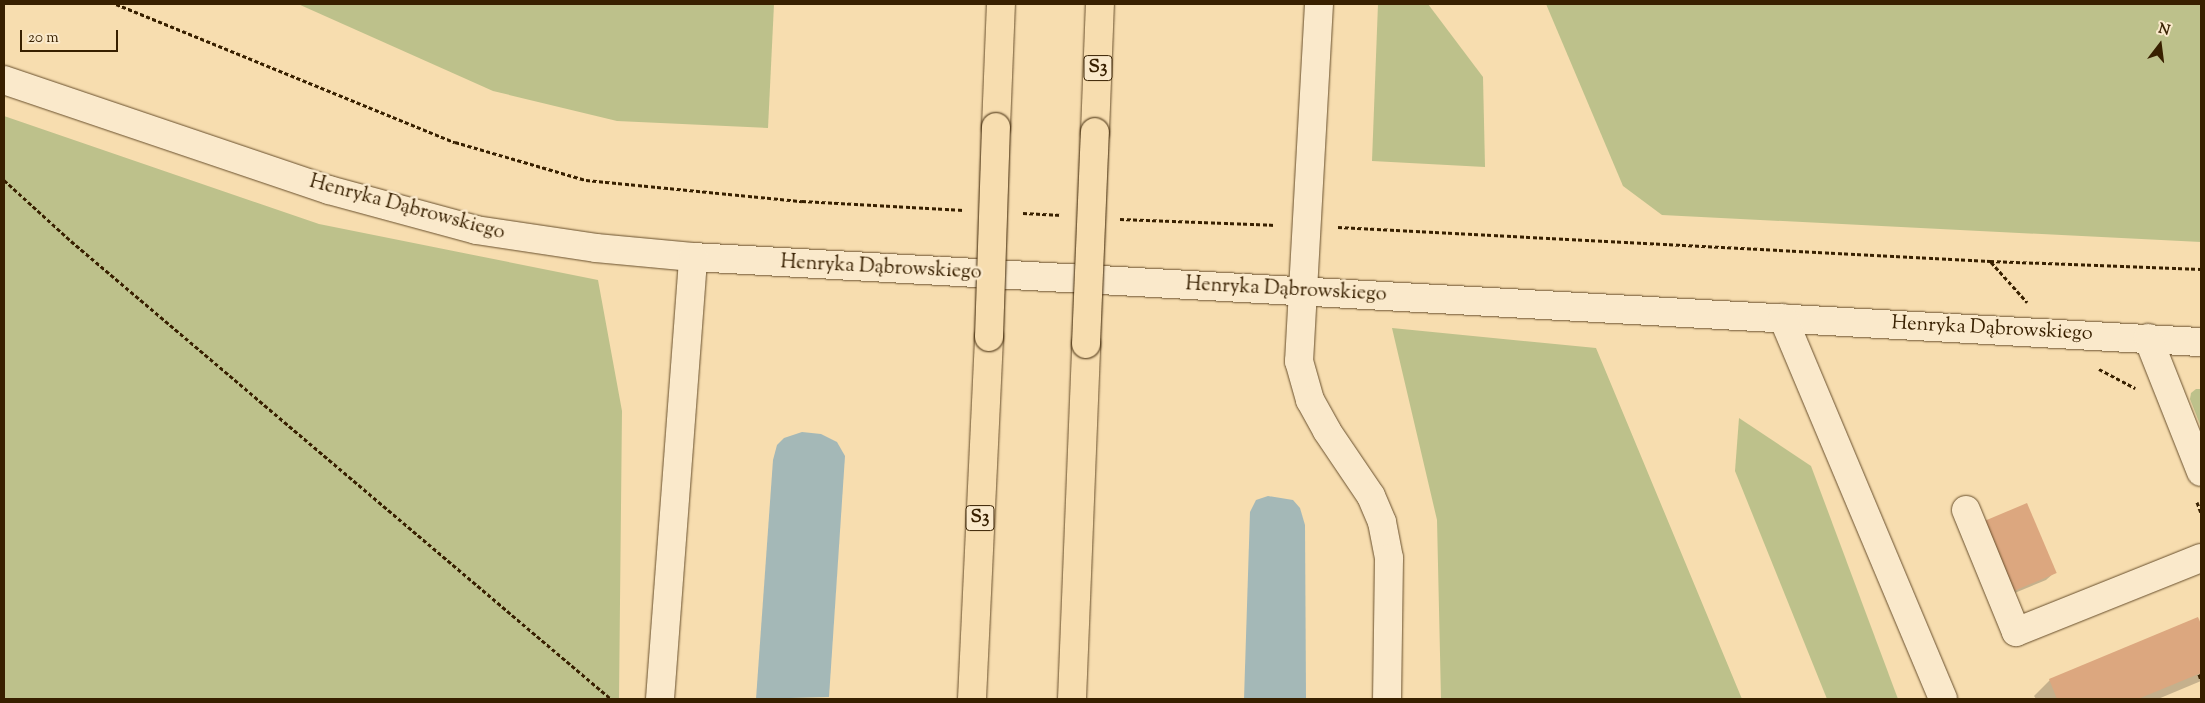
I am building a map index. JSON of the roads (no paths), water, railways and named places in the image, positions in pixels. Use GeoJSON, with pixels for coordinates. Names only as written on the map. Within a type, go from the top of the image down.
{"type":"FeatureCollection","features":[{"type":"Feature","properties":{"kind":"highway","name":"S3"},"geometry":{"type":"LineString","coordinates":[[972,699],[989,337],[1001,4]]}},
{"type":"Feature","properties":{"kind":"highway","name":"S3"},"geometry":{"type":"LineString","coordinates":[[1072,699],[1100,4]]}},
{"type":"Feature","properties":{"kind":"street"},"geometry":{"type":"LineString","coordinates":[[1319,4],[1300,361],[1310,400],[1326,431],[1371,496],[1382,522],[1387,549],[1387,699]]}},
{"type":"Feature","properties":{"kind":"street","name":"Henryka Dąbrowskiego"},"geometry":{"type":"LineString","coordinates":[[4,80],[330,190],[476,230],[596,248],[693,257],[2201,342]]}},
{"type":"Feature","properties":{"kind":"street"},"geometry":{"type":"LineString","coordinates":[[660,699],[693,257]]}},
{"type":"Feature","properties":{"kind":"street"},"geometry":{"type":"LineString","coordinates":[[1783,318],[1943,699]]}},
{"type":"Feature","properties":{"kind":"street"},"geometry":{"type":"LineString","coordinates":[[2148,338],[2198,484]]}},
{"type":"Feature","properties":{"kind":"street"},"geometry":{"type":"LineString","coordinates":[[1966,510],[2016,632],[2201,558]]}}]}
